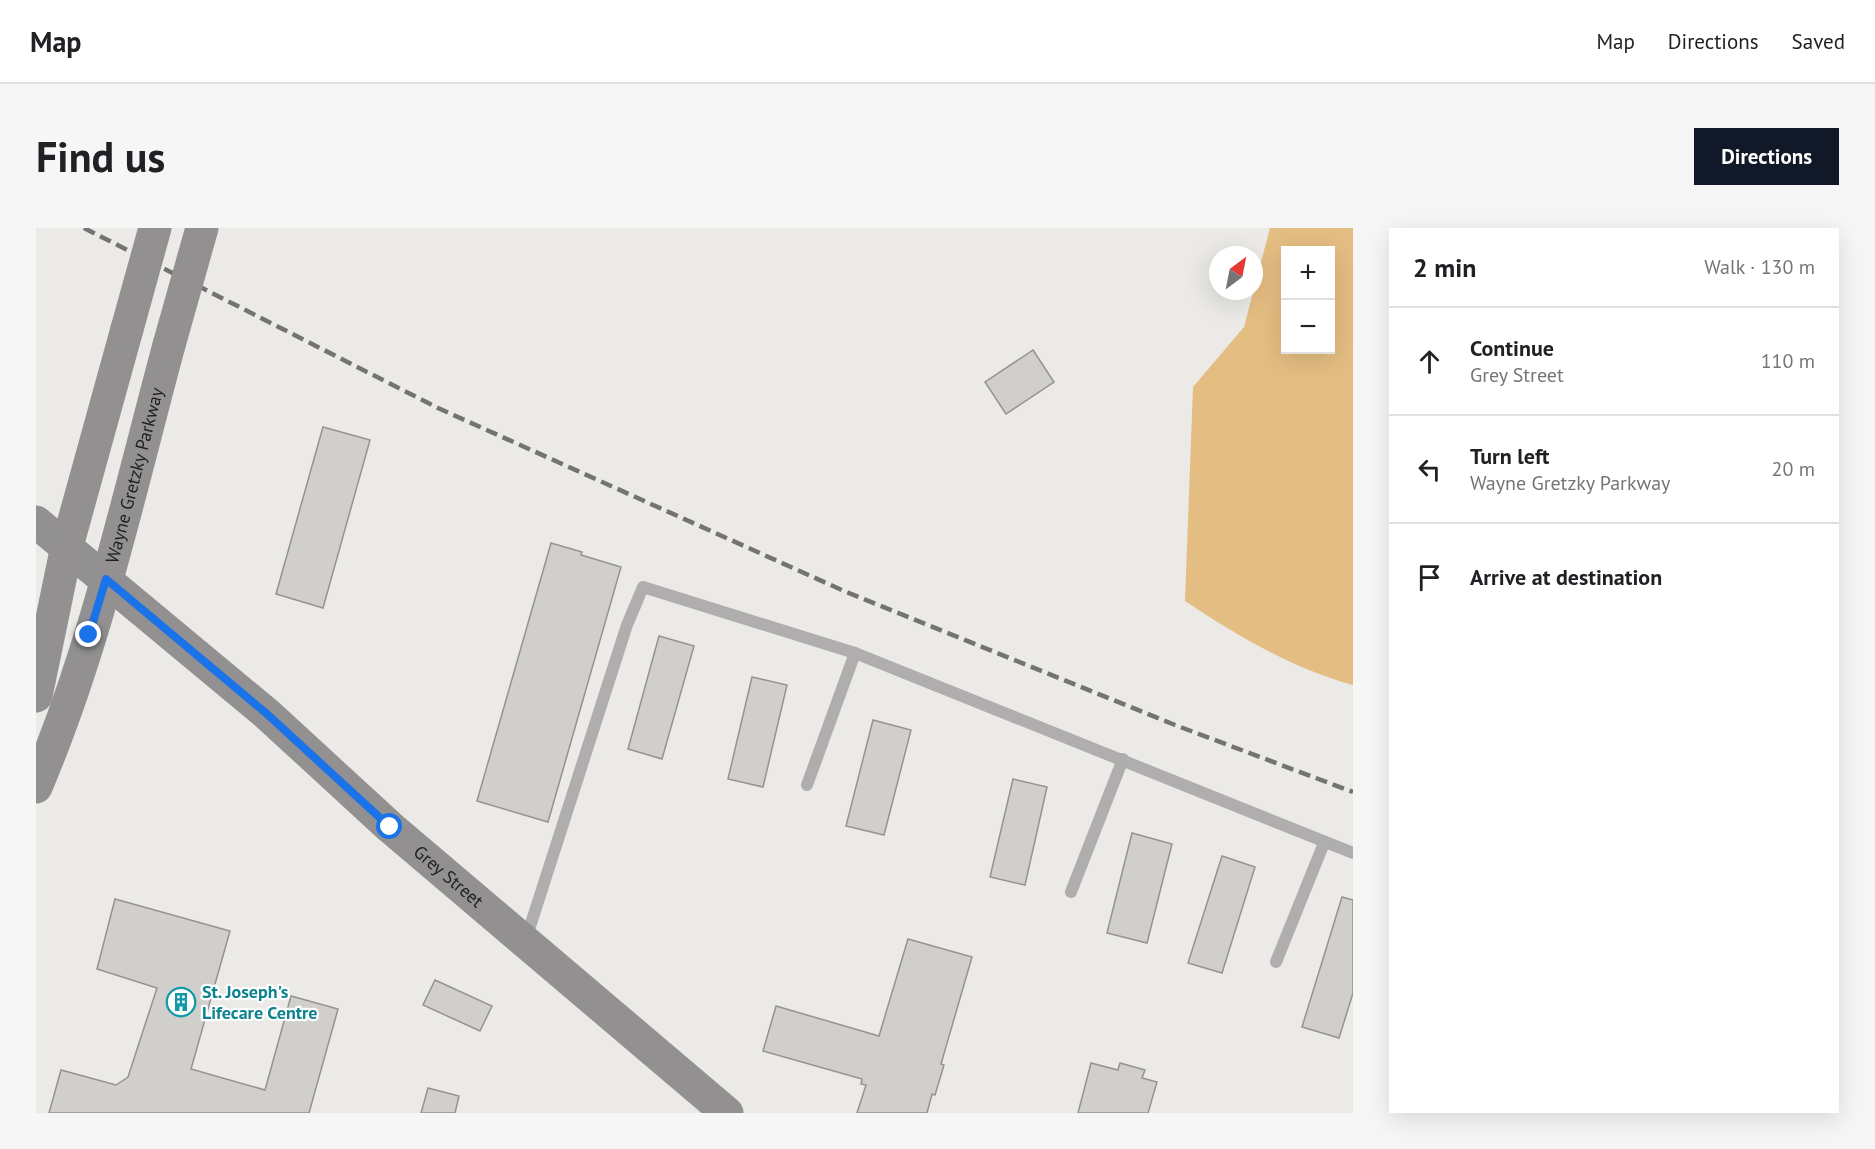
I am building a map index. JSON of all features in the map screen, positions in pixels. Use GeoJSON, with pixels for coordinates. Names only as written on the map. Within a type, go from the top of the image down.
{"type":"FeatureCollection","features":[{"type":"Feature","properties":{"kind":"main road"},"geometry":{"type":"LineString","coordinates":[[36,696],[67,546],[155,228]]}},
{"type":"Feature","properties":{"kind":"main road","name":"Wayne Gretzky Parkway"},"geometry":{"type":"LineString","coordinates":[[36,787],[62,726],[106,579],[202,228]]}},
{"type":"Feature","properties":{"kind":"main road","name":"Grey Street"},"geometry":{"type":"LineString","coordinates":[[36,522],[267,714],[390,827],[526,940],[727,1113]]}},
{"type":"Feature","properties":{"kind":"lane"},"geometry":{"type":"LineString","coordinates":[[526,940],[627,625],[644,587],[855,653],[1353,853]]}},
{"type":"Feature","properties":{"kind":"lane"},"geometry":{"type":"LineString","coordinates":[[807,784],[855,653]]}},
{"type":"Feature","properties":{"kind":"lane"},"geometry":{"type":"LineString","coordinates":[[1071,892],[1123,759]]}},
{"type":"Feature","properties":{"kind":"lane"},"geometry":{"type":"LineString","coordinates":[[1276,962],[1324,843]]}},
{"type":"Feature","properties":{"kind":"shaded area"},"geometry":{"type":"Polygon","coordinates":[[[1270,228],[1353,228],[1353,685],[1309,670],[1266,650],[1185,601],[1193,387],[1244,327],[1251,300],[1263,300],[1263,255],[1270,228]]]}},
{"type":"Feature","properties":{"kind":"building"},"geometry":{"type":"Polygon","coordinates":[[[1033,350],[1054,382],[1006,414],[985,382],[1033,350]]]}},
{"type":"Feature","properties":{"kind":"building"},"geometry":{"type":"Polygon","coordinates":[[[323,427],[370,440],[323,608],[276,594],[323,427]]]}},
{"type":"Feature","properties":{"kind":"building"},"geometry":{"type":"Polygon","coordinates":[[[551,543],[621,567],[548,822],[477,801],[551,543]]]}},
{"type":"Feature","properties":{"kind":"building"},"geometry":{"type":"Polygon","coordinates":[[[659,636],[694,646],[662,759],[628,749],[659,636]]]}},
{"type":"Feature","properties":{"kind":"building"},"geometry":{"type":"Polygon","coordinates":[[[752,677],[787,685],[763,787],[728,779],[752,677]]]}},
{"type":"Feature","properties":{"kind":"building"},"geometry":{"type":"Polygon","coordinates":[[[873,720],[911,730],[884,835],[846,826],[873,720]]]}},
{"type":"Feature","properties":{"kind":"building"},"geometry":{"type":"Polygon","coordinates":[[[1013,779],[1047,787],[1025,885],[990,877],[1013,779]]]}},
{"type":"Feature","properties":{"kind":"building"},"geometry":{"type":"Polygon","coordinates":[[[1132,833],[1172,844],[1147,943],[1107,933],[1132,833]]]}},
{"type":"Feature","properties":{"kind":"building"},"geometry":{"type":"Polygon","coordinates":[[[1222,856],[1255,867],[1222,973],[1188,963],[1222,856]]]}},
{"type":"Feature","properties":{"kind":"building"},"geometry":{"type":"Polygon","coordinates":[[[1342,897],[1353,900],[1353,993],[1339,1038],[1302,1027],[1342,897]]]}},
{"type":"Feature","properties":{"kind":"building","name":"St. Joseph's Lifecare Centre"},"geometry":{"type":"Polygon","coordinates":[[[115,899],[230,931],[191,1069],[265,1090],[291,996],[338,1009],[309,1113],[49,1113],[61,1070],[116,1085],[128,1077],[157,988],[97,969],[115,899]]]}},
{"type":"Feature","properties":{"kind":"building"},"geometry":{"type":"Polygon","coordinates":[[[908,939],[972,957],[941,1064],[944,1065],[927,1113],[857,1113],[866,1085],[861,1084],[862,1079],[763,1051],[776,1006],[879,1036],[908,939]]]}},
{"type":"Feature","properties":{"kind":"building"},"geometry":{"type":"Polygon","coordinates":[[[435,980],[492,1006],[480,1031],[423,1005],[435,980]]]}},
{"type":"Feature","properties":{"kind":"building"},"geometry":{"type":"Polygon","coordinates":[[[1091,1063],[1118,1070],[1120,1063],[1145,1070],[1142,1078],[1157,1082],[1148,1113],[1078,1113],[1091,1063]]]}},
{"type":"Feature","properties":{"kind":"building"},"geometry":{"type":"Polygon","coordinates":[[[428,1088],[459,1096],[455,1113],[421,1113],[428,1088]]]}},
{"type":"Feature","properties":{"kind":"railway"},"geometry":{"type":"LineString","coordinates":[[84,228],[438,408],[844,591],[1175,725],[1353,792]]}},
{"type":"Feature","properties":{"kind":"place","name":"St. Joseph's Lifecare Centre"},"geometry":{"type":"Point","coordinates":[181,1002]}},
{"type":"Feature","properties":{"kind":"route"},"geometry":{"type":"LineString","coordinates":[[89,635],[106,579],[267,714],[390,827]]}}]}
